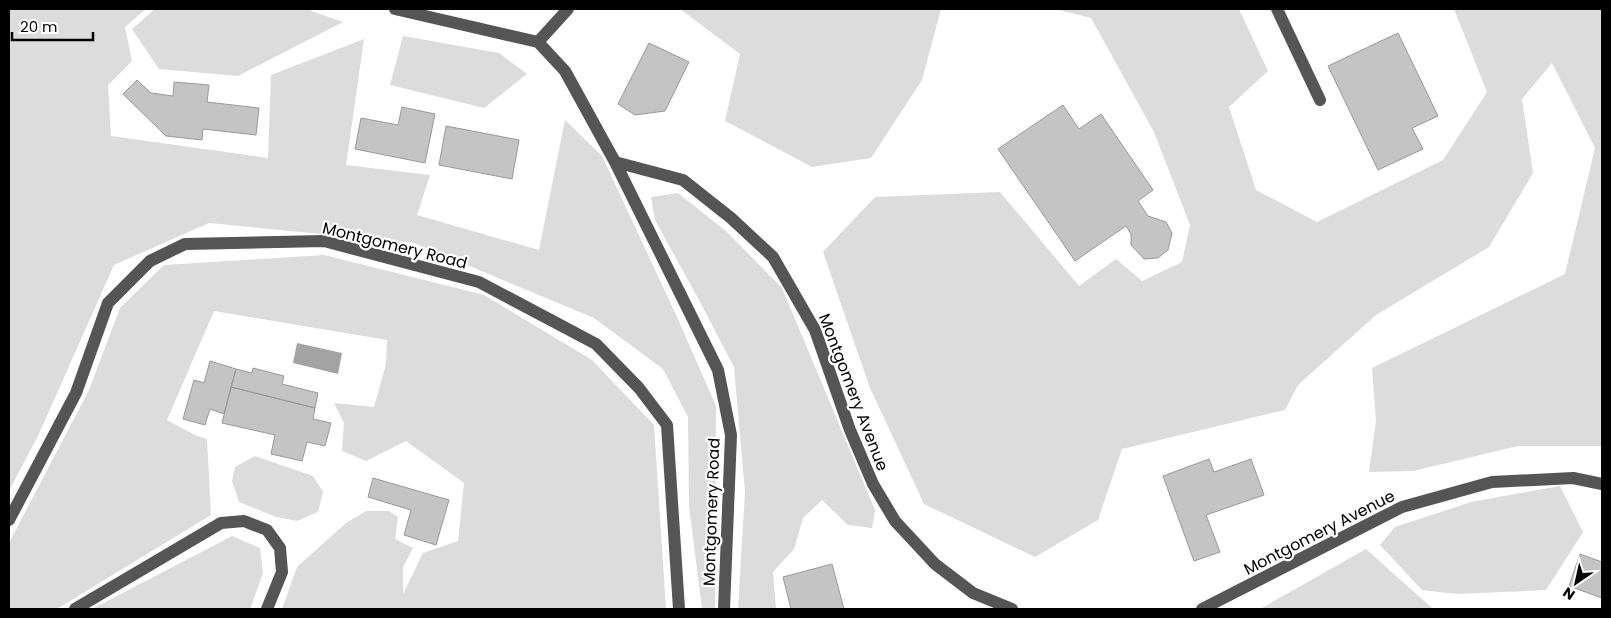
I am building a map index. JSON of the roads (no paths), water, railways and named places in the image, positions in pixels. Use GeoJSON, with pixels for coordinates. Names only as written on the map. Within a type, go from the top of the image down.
{"type":"FeatureCollection","features":[{"type":"Feature","properties":{"kind":"street"},"geometry":{"type":"LineString","coordinates":[[394,9],[538,42],[568,9]]}},
{"type":"Feature","properties":{"kind":"street"},"geometry":{"type":"LineString","coordinates":[[1277,9],[1320,100]]}},
{"type":"Feature","properties":{"kind":"street","name":"Montgomery Road"},"geometry":{"type":"LineString","coordinates":[[538,42],[566,71],[616,162],[718,370],[731,435],[724,609]]}},
{"type":"Feature","properties":{"kind":"street","name":"Montgomery Avenue"},"geometry":{"type":"LineString","coordinates":[[616,162],[683,180],[731,218],[772,257],[815,330],[850,430],[872,484],[895,521],[935,564],[974,593],[1012,609]]}},
{"type":"Feature","properties":{"kind":"street","name":"Montgomery Road"},"geometry":{"type":"LineString","coordinates":[[9,520],[76,393],[108,303],[150,261],[186,244],[324,241],[479,282],[596,344],[639,388],[667,425],[679,609]]}},
{"type":"Feature","properties":{"kind":"street","name":"Montgomery Avenue"},"geometry":{"type":"LineString","coordinates":[[1202,609],[1402,508],[1492,482],[1574,478],[1602,484]]}},
{"type":"Feature","properties":{"kind":"street"},"geometry":{"type":"LineString","coordinates":[[75,609],[221,523],[244,521],[267,530],[280,548],[282,572],[267,609]]}}]}
